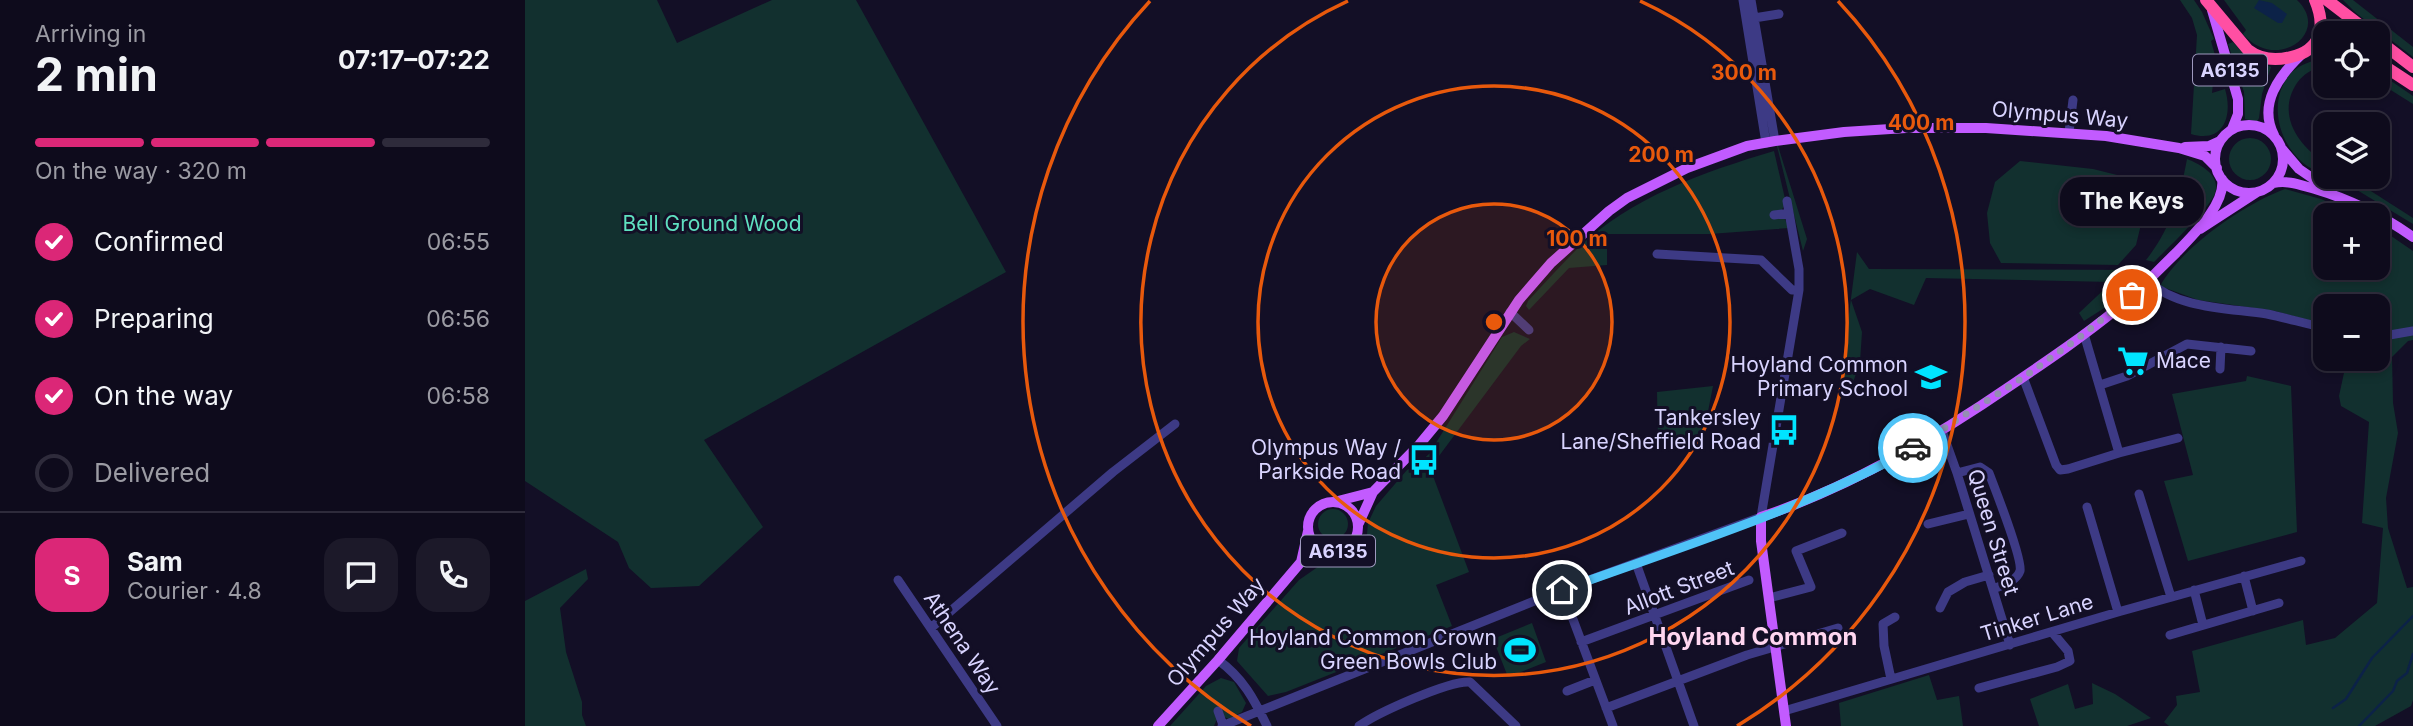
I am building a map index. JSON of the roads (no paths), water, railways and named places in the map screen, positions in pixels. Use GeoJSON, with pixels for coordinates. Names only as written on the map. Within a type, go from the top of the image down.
{"type":"FeatureCollection","features":[{"type":"Feature","properties":{"kind":"highway"},"geometry":{"type":"LineString","coordinates":[[2304,53],[2316,41],[2321,30],[2321,18],[2315,0]]}},
{"type":"Feature","properties":{"kind":"highway"},"geometry":{"type":"LineString","coordinates":[[2327,0],[2354,21]]}},
{"type":"Feature","properties":{"kind":"highway"},"geometry":{"type":"LineString","coordinates":[[2209,5],[2256,56],[2275,60],[2313,51]]}},
{"type":"Feature","properties":{"kind":"highway"},"geometry":{"type":"LineString","coordinates":[[2390,49],[2413,67]]}},
{"type":"Feature","properties":{"kind":"highway"},"geometry":{"type":"LineString","coordinates":[[2390,70],[2413,85]]}},
{"type":"Feature","properties":{"kind":"main road","name":"A6135"},"geometry":{"type":"LineString","coordinates":[[2209,5],[2238,99],[2238,114],[2232,129]]}},
{"type":"Feature","properties":{"kind":"main road","name":"A6135"},"geometry":{"type":"LineString","coordinates":[[2274,135],[2269,117],[2271,94],[2279,78],[2304,53]]}},
{"type":"Feature","properties":{"kind":"main road"},"geometry":{"type":"LineString","coordinates":[[1786,726],[1761,541],[1761,517],[1859,476],[1942,430],[2024,377],[2120,307],[2198,230],[2219,200],[2223,187],[2216,154],[2220,141],[2232,129],[2243,125],[2265,128],[2274,135],[2299,169],[2336,194]]}},
{"type":"Feature","properties":{"kind":"main road","name":"Olympus Way"},"geometry":{"type":"LineString","coordinates":[[1301,562],[1349,547],[1358,532],[1359,523],[1373,492],[1443,416],[1518,300],[1566,248],[1627,198],[1687,168],[1747,146],[1844,132],[1906,128],[1986,128],[2069,132],[2179,148],[2205,156],[2219,173]]}},
{"type":"Feature","properties":{"kind":"main road","name":"Olympus Way"},"geometry":{"type":"LineString","coordinates":[[2179,148],[2209,146],[2220,141]]}},
{"type":"Feature","properties":{"kind":"main road"},"geometry":{"type":"LineString","coordinates":[[2273,183],[2283,166],[2282,149]]}},
{"type":"Feature","properties":{"kind":"main road"},"geometry":{"type":"LineString","coordinates":[[2219,173],[2238,191],[2257,192]]}},
{"type":"Feature","properties":{"kind":"main road"},"geometry":{"type":"LineString","coordinates":[[2198,230],[2257,192],[2273,183],[2283,182],[2336,194],[2365,207],[2413,237]]}},
{"type":"Feature","properties":{"kind":"main road","name":"Olympus Way"},"geometry":{"type":"LineString","coordinates":[[1158,726],[1301,562],[1310,516],[1315,509],[1321,504],[1373,492]]}},
{"type":"Feature","properties":{"kind":"main road","name":"A6135"},"geometry":{"type":"LineString","coordinates":[[1337,501],[1351,508],[1359,523]]}},
{"type":"Feature","properties":{"kind":"main road","name":"A6135"},"geometry":{"type":"LineString","coordinates":[[1308,531],[1316,546],[1332,552]]}},
{"type":"Feature","properties":{"kind":"street"},"geometry":{"type":"LineString","coordinates":[[1743,0],[1770,142]]}},
{"type":"Feature","properties":{"kind":"street"},"geometry":{"type":"LineString","coordinates":[[1751,0],[1770,142]]}},
{"type":"Feature","properties":{"kind":"street"},"geometry":{"type":"LineString","coordinates":[[1754,18],[1779,14]]}},
{"type":"Feature","properties":{"kind":"street"},"geometry":{"type":"LineString","coordinates":[[1748,35],[1754,18]]}},
{"type":"Feature","properties":{"kind":"street"},"geometry":{"type":"LineString","coordinates":[[2069,132],[2073,100]]}},
{"type":"Feature","properties":{"kind":"street"},"geometry":{"type":"LineString","coordinates":[[1218,711],[1223,726],[1562,590],[1761,517],[1799,290],[1799,269],[1787,201]]}},
{"type":"Feature","properties":{"kind":"street"},"geometry":{"type":"LineString","coordinates":[[1774,215],[1790,213]]}},
{"type":"Feature","properties":{"kind":"street"},"geometry":{"type":"LineString","coordinates":[[1657,254],[1761,260],[1792,290],[1799,290]]}},
{"type":"Feature","properties":{"kind":"street"},"geometry":{"type":"LineString","coordinates":[[2148,281],[2167,294],[2192,303],[2271,315],[2313,325]]}},
{"type":"Feature","properties":{"kind":"street"},"geometry":{"type":"LineString","coordinates":[[1510,312],[1529,330]]}},
{"type":"Feature","properties":{"kind":"street"},"geometry":{"type":"LineString","coordinates":[[2390,335],[2413,331]]}},
{"type":"Feature","properties":{"kind":"street"},"geometry":{"type":"LineString","coordinates":[[2084,334],[2119,453]]}},
{"type":"Feature","properties":{"kind":"street"},"geometry":{"type":"LineString","coordinates":[[2100,385],[2127,376],[2187,344],[2251,351]]}},
{"type":"Feature","properties":{"kind":"street"},"geometry":{"type":"LineString","coordinates":[[2220,369],[2221,347]]}},
{"type":"Feature","properties":{"kind":"street"},"geometry":{"type":"LineString","coordinates":[[2024,377],[2060,470],[2178,438]]}},
{"type":"Feature","properties":{"kind":"street"},"geometry":{"type":"LineString","coordinates":[[932,627],[1112,472],[1175,424]]}},
{"type":"Feature","properties":{"kind":"street","name":"Queen Street"},"geometry":{"type":"LineString","coordinates":[[1942,430],[2010,645]]}},
{"type":"Feature","properties":{"kind":"street"},"geometry":{"type":"LineString","coordinates":[[1957,473],[1980,467],[1989,472],[2017,553],[2020,570],[2017,578],[1993,589]]}},
{"type":"Feature","properties":{"kind":"street"},"geometry":{"type":"LineString","coordinates":[[2139,494],[2171,597]]}},
{"type":"Feature","properties":{"kind":"street"},"geometry":{"type":"LineString","coordinates":[[2087,507],[2118,612]]}},
{"type":"Feature","properties":{"kind":"street"},"geometry":{"type":"LineString","coordinates":[[1928,524],[1969,514]]}},
{"type":"Feature","properties":{"kind":"street"},"geometry":{"type":"LineString","coordinates":[[1769,598],[1811,587],[1796,551],[1842,533]]}},
{"type":"Feature","properties":{"kind":"street","name":"Tinker Lane"},"geometry":{"type":"LineString","coordinates":[[1784,711],[2301,561]]}},
{"type":"Feature","properties":{"kind":"street"},"geometry":{"type":"LineString","coordinates":[[1636,563],[1694,726]]}},
{"type":"Feature","properties":{"kind":"street"},"geometry":{"type":"LineString","coordinates":[[1940,608],[1948,592],[1965,582],[1989,575]]}},
{"type":"Feature","properties":{"kind":"street"},"geometry":{"type":"LineString","coordinates":[[2244,576],[2253,611]]}},
{"type":"Feature","properties":{"kind":"street","name":"Athena Way"},"geometry":{"type":"LineString","coordinates":[[898,580],[997,726]]}},
{"type":"Feature","properties":{"kind":"street","name":"Allott Street"},"geometry":{"type":"LineString","coordinates":[[1581,642],[1749,580]]}},
{"type":"Feature","properties":{"kind":"street"},"geometry":{"type":"LineString","coordinates":[[1562,590],[1613,726]]}},
{"type":"Feature","properties":{"kind":"street"},"geometry":{"type":"LineString","coordinates":[[2195,590],[2203,625]]}},
{"type":"Feature","properties":{"kind":"street"},"geometry":{"type":"LineString","coordinates":[[2170,635],[2279,603]]}},
{"type":"Feature","properties":{"kind":"street"},"geometry":{"type":"LineString","coordinates":[[1891,680],[1884,646],[1883,624],[1895,617]]}},
{"type":"Feature","properties":{"kind":"street"},"geometry":{"type":"LineString","coordinates":[[1605,708],[1747,655],[1838,628]]}},
{"type":"Feature","properties":{"kind":"street"},"geometry":{"type":"LineString","coordinates":[[1979,688],[2070,661],[2068,651],[2052,632]]}},
{"type":"Feature","properties":{"kind":"street"},"geometry":{"type":"LineString","coordinates":[[1218,660],[1240,678],[1253,696],[1267,726]]}},
{"type":"Feature","properties":{"kind":"street"},"geometry":{"type":"LineString","coordinates":[[1567,691],[1595,680]]}},
{"type":"Feature","properties":{"kind":"street"},"geometry":{"type":"LineString","coordinates":[[1359,726],[1425,694],[1461,681],[1470,682],[1516,726]]}},
{"type":"Feature","properties":{"kind":"water"},"geometry":{"type":"Polygon","coordinates":[[[2259,0],[2272,3],[2287,14],[2282,23],[2254,8],[2259,0]]]}},
{"type":"Feature","properties":{"kind":"waterway"},"geometry":{"type":"LineString","coordinates":[[2333,708],[2346,699],[2372,658],[2413,616]]}},
{"type":"Feature","properties":{"kind":"waterway"},"geometry":{"type":"LineString","coordinates":[[2359,726],[2407,673],[2413,654]]}},
{"type":"Feature","properties":{"kind":"place","name":"The Keys"},"geometry":{"type":"Point","coordinates":[2132,295]}},
{"type":"Feature","properties":{"kind":"place","name":"Mace"},"geometry":{"type":"Point","coordinates":[2133,361]}},
{"type":"Feature","properties":{"kind":"place","name":"Hoyland Common Primary School"},"geometry":{"type":"Point","coordinates":[1931,377]}},
{"type":"Feature","properties":{"kind":"place","name":"Tankersley Lane/Sheffield Road"},"geometry":{"type":"Point","coordinates":[1784,430]}},
{"type":"Feature","properties":{"kind":"place","name":"Olympus Way / Parkside Road"},"geometry":{"type":"Point","coordinates":[1424,460]}},
{"type":"Feature","properties":{"kind":"place","name":"Hoyland Common Crown Green Bowls Club"},"geometry":{"type":"Point","coordinates":[1520,650]}},
{"type":"Feature","properties":{"kind":"district","name":"Hoyland Common"},"geometry":{"type":"Point","coordinates":[1753,637]}},
{"type":"Feature","properties":{"kind":"park label","name":"Bell Ground Wood"},"geometry":{"type":"Point","coordinates":[712,224]}}]}
